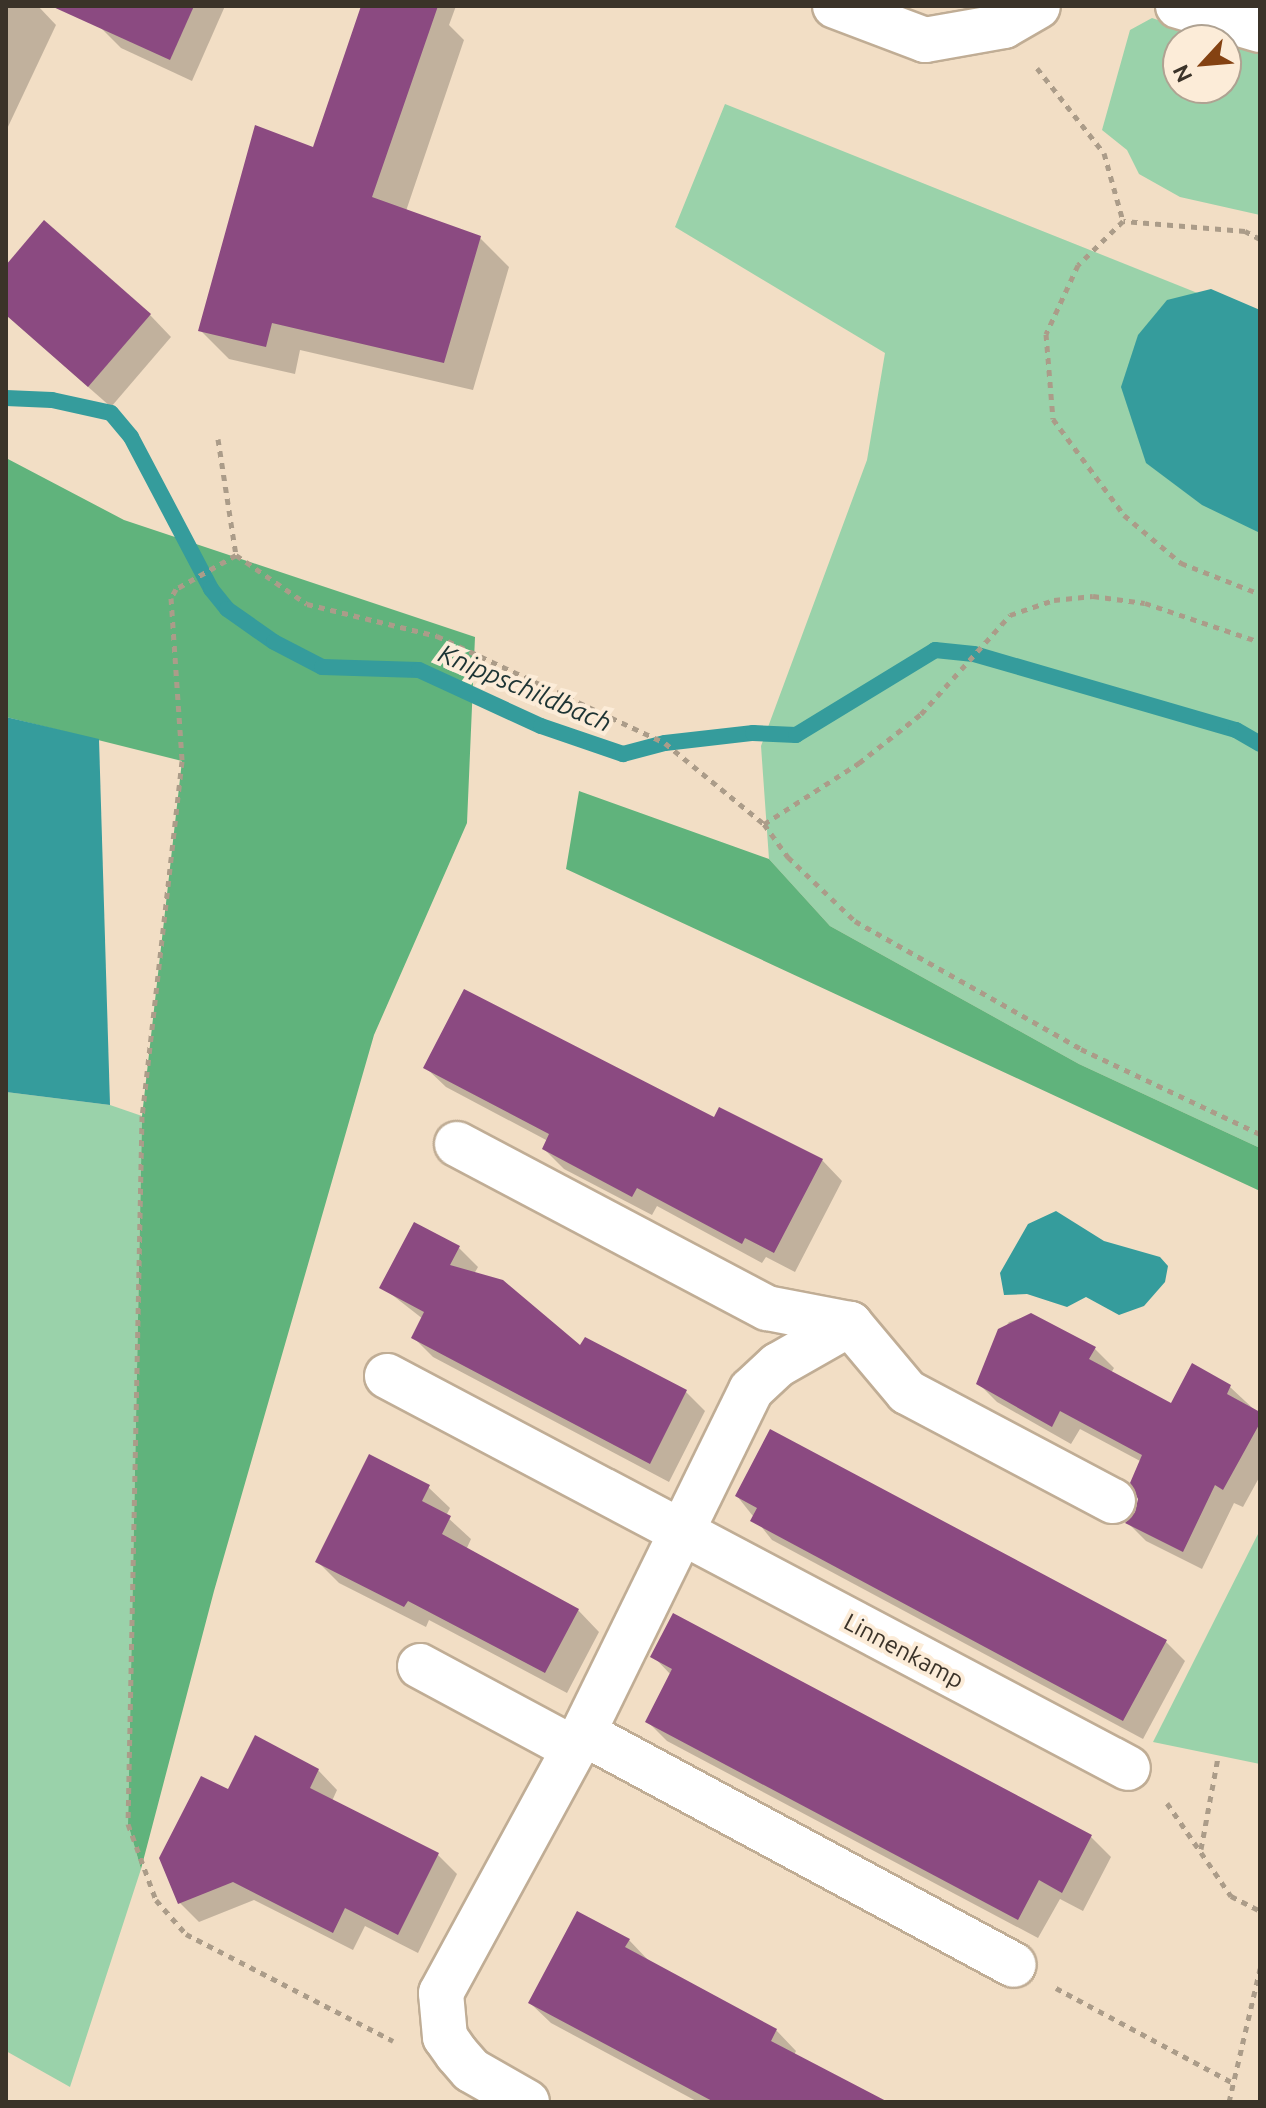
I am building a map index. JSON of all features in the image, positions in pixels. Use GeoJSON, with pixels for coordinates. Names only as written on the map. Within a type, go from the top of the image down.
{"type":"FeatureCollection","features":[{"type":"Feature","properties":{"kind":"street"},"geometry":{"type":"LineString","coordinates":[[835,6],[925,40],[1017,13]]}},
{"type":"Feature","properties":{"kind":"street"},"geometry":{"type":"LineString","coordinates":[[1178,6],[1260,30]]}},
{"type":"Feature","properties":{"kind":"street"},"geometry":{"type":"LineString","coordinates":[[457,1144],[767,1308],[850,1324],[907,1392],[1113,1501]]}},
{"type":"Feature","properties":{"kind":"street"},"geometry":{"type":"LineString","coordinates":[[527,2102],[471,2070],[445,2037],[441,1993],[578,1741],[751,1390],[778,1365],[850,1324]]}},
{"type":"Feature","properties":{"kind":"street","name":"Linnenkamp"},"geometry":{"type":"LineString","coordinates":[[387,1376],[680,1535],[1128,1768]]}},
{"type":"Feature","properties":{"kind":"street"},"geometry":{"type":"LineString","coordinates":[[420,1666],[578,1741],[1013,1965]]}},
{"type":"Feature","properties":{"kind":"path"},"geometry":{"type":"LineString","coordinates":[[1017,13],[1104,153],[1123,221]]}},
{"type":"Feature","properties":{"kind":"path"},"geometry":{"type":"LineString","coordinates":[[1260,239],[1245,231],[1123,221],[1078,265],[1046,334],[1053,419],[1124,515],[1181,563],[1260,594]]}},
{"type":"Feature","properties":{"kind":"path"},"geometry":{"type":"LineString","coordinates":[[218,439],[236,555],[307,604],[437,636],[665,743],[764,824],[788,857],[855,921],[1081,1049],[1260,1134]]}},
{"type":"Feature","properties":{"kind":"path"},"geometry":{"type":"LineString","coordinates":[[236,555],[227,564],[176,589],[171,598],[182,761],[142,1116],[128,1824],[156,1900],[186,1934],[387,2040],[409,2043],[445,2037]]}},
{"type":"Feature","properties":{"kind":"path"},"geometry":{"type":"LineString","coordinates":[[764,824],[859,763],[921,714],[1010,615],[1054,600],[1093,596],[1145,603],[1260,642]]}},
{"type":"Feature","properties":{"kind":"path"},"geometry":{"type":"LineString","coordinates":[[1201,1850],[1218,1757]]}},
{"type":"Feature","properties":{"kind":"path"},"geometry":{"type":"LineString","coordinates":[[1128,1768],[1154,1785],[1231,1896],[1260,1911]]}},
{"type":"Feature","properties":{"kind":"path"},"geometry":{"type":"LineString","coordinates":[[1013,1965],[1231,2082]]}},
{"type":"Feature","properties":{"kind":"path"},"geometry":{"type":"LineString","coordinates":[[1229,2102],[1231,2082],[1260,1969]]}},
{"type":"Feature","properties":{"kind":"green space"},"geometry":{"type":"Polygon","coordinates":[[[1152,18],[1170,24],[1162,24],[1162,104],[1242,104],[1242,48],[1260,54],[1260,215],[1180,197],[1139,174],[1127,150],[1102,130],[1130,30],[1152,18]]]}},
{"type":"Feature","properties":{"kind":"green space"},"geometry":{"type":"Polygon","coordinates":[[[725,104],[1260,318],[1260,1148],[1079,1064],[830,926],[769,859],[761,746],[867,460],[885,353],[675,227],[725,104]]]}},
{"type":"Feature","properties":{"kind":"green space"},"geometry":{"type":"Polygon","coordinates":[[[6,458],[124,520],[475,637],[467,823],[374,1035],[214,1591],[141,1869],[128,1824],[142,1116],[182,761],[6,717],[6,458]]]}},
{"type":"Feature","properties":{"kind":"green space"},"geometry":{"type":"Polygon","coordinates":[[[579,791],[769,859],[830,926],[1079,1064],[1260,1148],[1260,1191],[566,869],[579,791]]]}},
{"type":"Feature","properties":{"kind":"green space"},"geometry":{"type":"Polygon","coordinates":[[[6,1092],[110,1105],[142,1116],[128,1824],[141,1869],[70,2087],[6,2051],[6,1092]]]}},
{"type":"Feature","properties":{"kind":"green space"},"geometry":{"type":"Polygon","coordinates":[[[1260,1530],[1260,1764],[1153,1742],[1260,1530]]]}},
{"type":"Feature","properties":{"kind":"water"},"geometry":{"type":"Polygon","coordinates":[[[1211,289],[1260,310],[1260,533],[1202,505],[1146,463],[1121,387],[1138,335],[1167,300],[1211,289]]]}},
{"type":"Feature","properties":{"kind":"water"},"geometry":{"type":"Polygon","coordinates":[[[6,717],[99,739],[110,1105],[6,1092],[6,717]]]}},
{"type":"Feature","properties":{"kind":"water"},"geometry":{"type":"Polygon","coordinates":[[[1056,1211],[1104,1241],[1160,1257],[1168,1266],[1165,1282],[1144,1306],[1119,1315],[1086,1297],[1067,1307],[1027,1294],[1004,1295],[1000,1273],[1028,1224],[1056,1211]]]}},
{"type":"Feature","properties":{"kind":"building"},"geometry":{"type":"Polygon","coordinates":[[[51,6],[194,6],[170,60],[51,6]]]}},
{"type":"Feature","properties":{"kind":"building"},"geometry":{"type":"Polygon","coordinates":[[[361,6],[438,6],[372,197],[481,236],[444,363],[272,323],[266,347],[198,331],[255,125],[313,147],[361,6]]]}},
{"type":"Feature","properties":{"kind":"building"},"geometry":{"type":"Polygon","coordinates":[[[44,220],[151,314],[88,387],[6,315],[6,265],[44,220]]]}},
{"type":"Feature","properties":{"kind":"building"},"geometry":{"type":"Polygon","coordinates":[[[464,989],[714,1117],[719,1107],[823,1159],[774,1253],[745,1238],[742,1244],[637,1188],[632,1197],[542,1149],[549,1134],[423,1068],[464,989]]]}},
{"type":"Feature","properties":{"kind":"building"},"geometry":{"type":"Polygon","coordinates":[[[414,1222],[460,1246],[450,1265],[503,1280],[580,1345],[585,1337],[687,1390],[650,1464],[411,1338],[424,1312],[379,1288],[414,1222]]]}},
{"type":"Feature","properties":{"kind":"building"},"geometry":{"type":"Polygon","coordinates":[[[1031,1313],[1096,1347],[1089,1359],[1171,1403],[1192,1363],[1231,1385],[1227,1394],[1260,1412],[1260,1423],[1223,1490],[1215,1485],[1183,1552],[1125,1523],[1135,1512],[1138,1499],[1130,1483],[1142,1455],[1060,1411],[1052,1427],[976,1384],[998,1329],[1031,1313]]]}},
{"type":"Feature","properties":{"kind":"building"},"geometry":{"type":"Polygon","coordinates":[[[770,1429],[1167,1640],[1123,1721],[750,1521],[757,1508],[735,1496],[770,1429]]]}},
{"type":"Feature","properties":{"kind":"building"},"geometry":{"type":"Polygon","coordinates":[[[369,1454],[430,1485],[422,1501],[451,1516],[442,1534],[579,1609],[545,1673],[408,1601],[404,1607],[315,1562],[369,1454]]]}},
{"type":"Feature","properties":{"kind":"building"},"geometry":{"type":"Polygon","coordinates":[[[673,1613],[1092,1835],[1062,1893],[1039,1880],[1018,1920],[645,1722],[672,1669],[650,1657],[673,1613]]]}},
{"type":"Feature","properties":{"kind":"building"},"geometry":{"type":"Polygon","coordinates":[[[255,1735],[319,1769],[310,1788],[439,1853],[398,1935],[345,1908],[333,1933],[233,1882],[178,1904],[159,1858],[201,1776],[228,1789],[255,1735]]]}},
{"type":"Feature","properties":{"kind":"building"},"geometry":{"type":"Polygon","coordinates":[[[577,1911],[630,1939],[625,1947],[777,2029],[771,2041],[888,2102],[714,2102],[528,2003],[577,1911]]]}},
{"type":"Feature","properties":{"kind":"waterway","name":"Knippschildbach"},"geometry":{"type":"LineString","coordinates":[[6,398],[52,400],[111,413],[131,437],[211,589],[227,609],[274,642],[322,667],[419,670],[541,726],[623,754],[665,743],[753,733],[796,735],[935,650],[974,654],[1236,730],[1260,744]]}}]}
